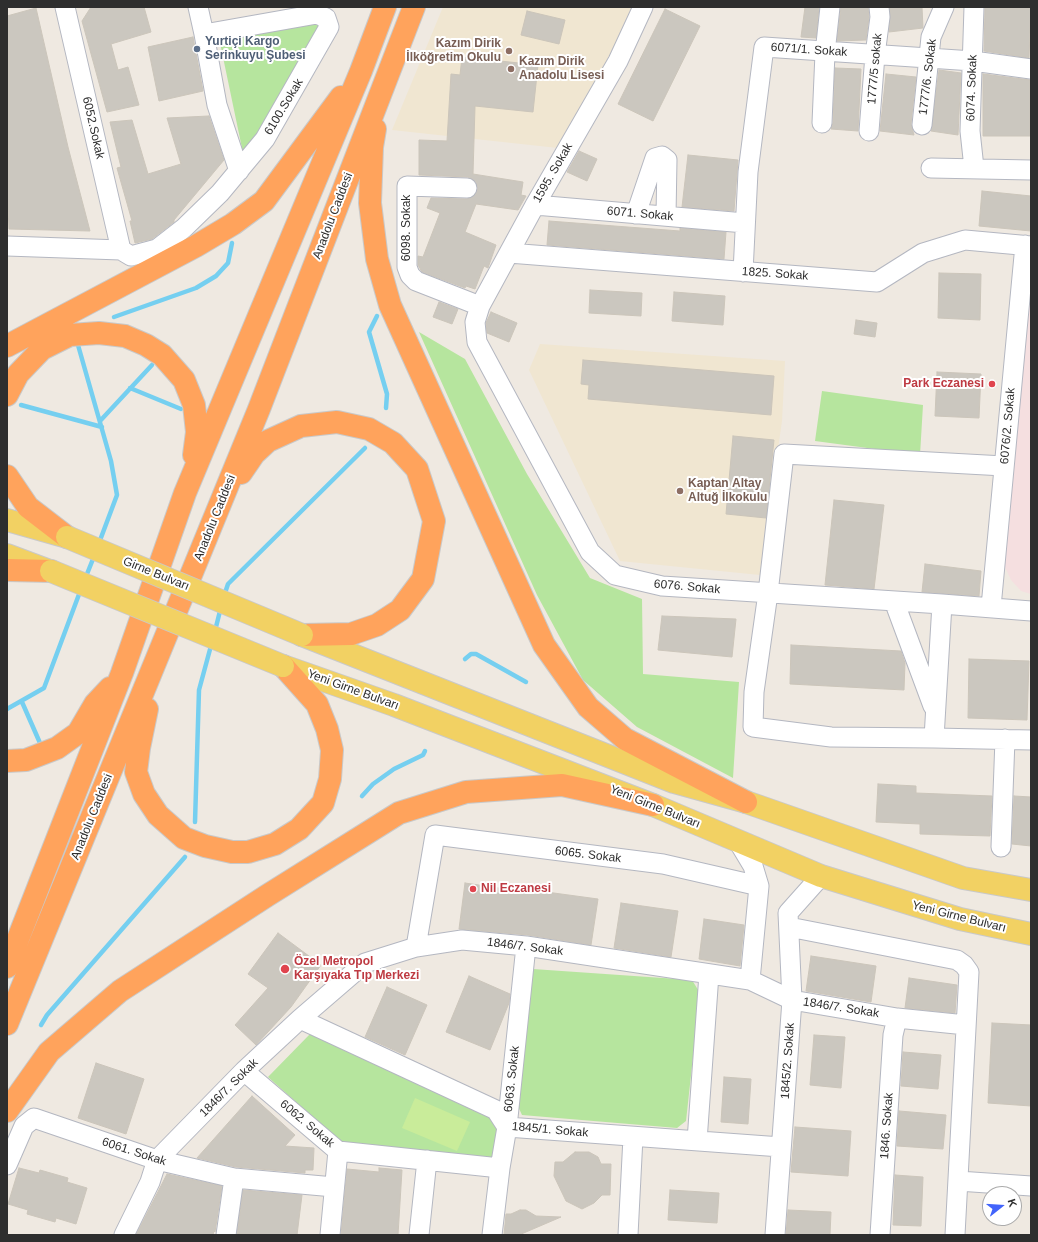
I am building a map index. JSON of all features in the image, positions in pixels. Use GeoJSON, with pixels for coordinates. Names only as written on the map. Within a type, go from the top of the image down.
{"type":"FeatureCollection","features":[{"type":"Feature","properties":{"kind":"highway","name":"Anadolu Caddesi"},"geometry":{"type":"LineString","coordinates":[[7,967],[122,673],[184,493],[361,71],[385,7]]}},
{"type":"Feature","properties":{"kind":"highway","name":"Anadolu Caddesi"},"geometry":{"type":"LineString","coordinates":[[7,1024],[216,517],[259,409],[382,86],[414,7]]}},
{"type":"Feature","properties":{"kind":"highway"},"geometry":{"type":"LineString","coordinates":[[7,346],[196,246],[233,224],[264,201],[361,71]]}},
{"type":"Feature","properties":{"kind":"highway"},"geometry":{"type":"LineString","coordinates":[[382,86],[372,147],[370,203],[377,259],[390,305],[544,646],[588,707],[625,739],[746,802]]}},
{"type":"Feature","properties":{"kind":"highway"},"geometry":{"type":"LineString","coordinates":[[7,395],[18,374],[42,349],[70,336],[99,333],[125,336],[146,345],[162,355],[184,380],[194,405],[197,432],[194,458],[184,493]]}},
{"type":"Feature","properties":{"kind":"highway"},"geometry":{"type":"LineString","coordinates":[[216,517],[229,497],[244,467],[254,454],[268,441],[301,426],[337,422],[369,429],[393,443],[417,470],[434,521],[423,579],[400,610],[377,625],[351,634],[302,634]]}},
{"type":"Feature","properties":{"kind":"highway"},"geometry":{"type":"LineString","coordinates":[[7,476],[28,507],[67,538]]}},
{"type":"Feature","properties":{"kind":"highway"},"geometry":{"type":"LineString","coordinates":[[7,570],[51,571]]}},
{"type":"Feature","properties":{"kind":"highway"},"geometry":{"type":"LineString","coordinates":[[147,682],[148,705],[138,748],[136,772],[144,794],[158,815],[184,838],[205,846],[226,851],[248,852],[275,844],[299,829],[323,803],[330,779],[332,750],[327,729],[317,704],[283,666]]}},
{"type":"Feature","properties":{"kind":"highway"},"geometry":{"type":"LineString","coordinates":[[7,761],[26,760],[57,748],[78,733],[95,704],[122,673]]}},
{"type":"Feature","properties":{"kind":"highway"},"geometry":{"type":"LineString","coordinates":[[7,1111],[49,1052],[120,992],[268,895],[399,813],[466,792],[562,785],[652,805]]}},
{"type":"Feature","properties":{"kind":"main road","name":"Girne Bulvarı"},"geometry":{"type":"LineString","coordinates":[[7,520],[67,538],[302,634]]}},
{"type":"Feature","properties":{"kind":"main road"},"geometry":{"type":"LineString","coordinates":[[7,555],[51,571]]}},
{"type":"Feature","properties":{"kind":"main road","name":"Yeni Girne Bulvarı"},"geometry":{"type":"LineString","coordinates":[[51,571],[283,666],[394,705],[652,805],[821,876],[960,919],[1031,934]]}},
{"type":"Feature","properties":{"kind":"main road"},"geometry":{"type":"LineString","coordinates":[[302,634],[674,782],[746,802],[963,878],[1031,890]]}},
{"type":"Feature","properties":{"kind":"street","name":"6052.Sokak"},"geometry":{"type":"LineString","coordinates":[[65,7],[121,250]]}},
{"type":"Feature","properties":{"kind":"street"},"geometry":{"type":"LineString","coordinates":[[198,7],[217,105],[239,171]]}},
{"type":"Feature","properties":{"kind":"street","name":"1595. Sokak"},"geometry":{"type":"LineString","coordinates":[[477,342],[475,322],[480,306],[535,205],[618,61],[643,7]]}},
{"type":"Feature","properties":{"kind":"street"},"geometry":{"type":"LineString","coordinates":[[822,123],[825,51],[830,7]]}},
{"type":"Feature","properties":{"kind":"street","name":"1777/5 sokak"},"geometry":{"type":"LineString","coordinates":[[869,131],[875,55],[880,17],[879,7]]}},
{"type":"Feature","properties":{"kind":"street","name":"1777/6. Sokak"},"geometry":{"type":"LineString","coordinates":[[922,125],[931,37],[944,7]]}},
{"type":"Feature","properties":{"kind":"street","name":"6074. Sokak"},"geometry":{"type":"LineString","coordinates":[[974,7],[970,131],[974,168]]}},
{"type":"Feature","properties":{"kind":"street","name":"6100.Sokak"},"geometry":{"type":"LineString","coordinates":[[7,246],[121,250],[132,256],[157,249],[191,221],[239,171],[265,139],[328,32],[328,22],[326,18],[317,14],[204,34]]}},
{"type":"Feature","properties":{"kind":"street","name":"6071/1. Sokak"},"geometry":{"type":"LineString","coordinates":[[743,272],[748,172],[764,47],[973,61],[1031,69]]}},
{"type":"Feature","properties":{"kind":"street"},"geometry":{"type":"LineString","coordinates":[[636,214],[655,158],[662,156],[667,160],[666,216]]}},
{"type":"Feature","properties":{"kind":"street"},"geometry":{"type":"LineString","coordinates":[[931,168],[1031,170]]}},
{"type":"Feature","properties":{"kind":"street","name":"6098. Sokak"},"geometry":{"type":"LineString","coordinates":[[467,188],[407,186],[407,267],[410,275],[416,281],[480,306]]}},
{"type":"Feature","properties":{"kind":"street","name":"6071. Sokak"},"geometry":{"type":"LineString","coordinates":[[535,205],[745,223]]}},
{"type":"Feature","properties":{"kind":"street","name":"1825. Sokak"},"geometry":{"type":"LineString","coordinates":[[509,253],[877,282],[923,253],[965,240],[1028,246]]}},
{"type":"Feature","properties":{"kind":"street","name":"6076/2. Sokak"},"geometry":{"type":"LineString","coordinates":[[991,607],[1004,466],[1028,246]]}},
{"type":"Feature","properties":{"kind":"street","name":"6076. Sokak"},"geometry":{"type":"LineString","coordinates":[[477,342],[590,552],[615,574],[662,586],[894,600],[1031,611]]}},
{"type":"Feature","properties":{"kind":"street"},"geometry":{"type":"LineString","coordinates":[[1004,466],[784,454],[768,593],[754,692],[753,728],[831,737],[1031,740]]}},
{"type":"Feature","properties":{"kind":"street"},"geometry":{"type":"LineString","coordinates":[[894,600],[936,713]]}},
{"type":"Feature","properties":{"kind":"street"},"geometry":{"type":"LineString","coordinates":[[934,738],[942,604]]}},
{"type":"Feature","properties":{"kind":"street"},"geometry":{"type":"LineString","coordinates":[[1001,847],[1006,739]]}},
{"type":"Feature","properties":{"kind":"street","name":"6065. Sokak"},"geometry":{"type":"LineString","coordinates":[[416,947],[435,835],[663,864],[759,886]]}},
{"type":"Feature","properties":{"kind":"street"},"geometry":{"type":"LineString","coordinates":[[738,841],[753,866],[759,886],[750,980]]}},
{"type":"Feature","properties":{"kind":"street","name":"1845/2. Sokak"},"geometry":{"type":"LineString","coordinates":[[775,1235],[792,1000],[788,912],[821,876]]}},
{"type":"Feature","properties":{"kind":"street"},"geometry":{"type":"LineString","coordinates":[[789,927],[957,960],[964,965],[969,972],[955,1235]]}},
{"type":"Feature","properties":{"kind":"street","name":"1846/7. Sokak"},"geometry":{"type":"LineString","coordinates":[[157,1160],[244,1071],[300,1019],[365,963],[416,947],[462,940],[526,946],[750,980],[792,1000],[897,1018],[966,1025]]}},
{"type":"Feature","properties":{"kind":"street","name":"6063. Sokak"},"geometry":{"type":"LineString","coordinates":[[492,1235],[500,1168],[507,1127],[526,946]]}},
{"type":"Feature","properties":{"kind":"street"},"geometry":{"type":"LineString","coordinates":[[697,1141],[709,974]]}},
{"type":"Feature","properties":{"kind":"street","name":"1846. Sokak"},"geometry":{"type":"LineString","coordinates":[[880,1235],[893,1035],[897,1018]]}},
{"type":"Feature","properties":{"kind":"street","name":"1845/1. Sokak"},"geometry":{"type":"LineString","coordinates":[[300,1019],[496,1110],[507,1127],[781,1147]]}},
{"type":"Feature","properties":{"kind":"street","name":"6062. Sokak"},"geometry":{"type":"LineString","coordinates":[[244,1071],[338,1150],[500,1168]]}},
{"type":"Feature","properties":{"kind":"street","name":"6061. Sokak"},"geometry":{"type":"LineString","coordinates":[[7,1165],[24,1126],[34,1118],[157,1160],[234,1178],[334,1187]]}},
{"type":"Feature","properties":{"kind":"street"},"geometry":{"type":"LineString","coordinates":[[628,1235],[633,1136]]}},
{"type":"Feature","properties":{"kind":"street"},"geometry":{"type":"LineString","coordinates":[[330,1235],[338,1150]]}},
{"type":"Feature","properties":{"kind":"street"},"geometry":{"type":"LineString","coordinates":[[124,1235],[150,1182],[157,1160]]}},
{"type":"Feature","properties":{"kind":"street"},"geometry":{"type":"LineString","coordinates":[[418,1235],[427,1160]]}},
{"type":"Feature","properties":{"kind":"street"},"geometry":{"type":"LineString","coordinates":[[226,1235],[234,1178]]}},
{"type":"Feature","properties":{"kind":"street"},"geometry":{"type":"LineString","coordinates":[[958,1181],[1031,1186]]}},
{"type":"Feature","properties":{"kind":"shaded area","name":"Kazım Dirik Anadolu Lisesi"},"geometry":{"type":"Polygon","coordinates":[[[443,7],[639,7],[558,148],[392,130],[443,7]]]}},
{"type":"Feature","properties":{"kind":"shaded area"},"geometry":{"type":"Polygon","coordinates":[[[1031,303],[1031,594],[1021,591],[1011,580],[1004,565],[1028,308],[1031,303]]]}},
{"type":"Feature","properties":{"kind":"shaded area","name":"Kaptan Altay Altuğ İlkokulu"},"geometry":{"type":"Polygon","coordinates":[[[540,344],[785,361],[782,421],[760,575],[620,561],[529,370],[540,344]]]}},
{"type":"Feature","properties":{"kind":"green space"},"geometry":{"type":"Polygon","coordinates":[[[321,19],[319,37],[288,88],[243,153],[219,38],[321,19]]]}},
{"type":"Feature","properties":{"kind":"green space"},"geometry":{"type":"Polygon","coordinates":[[[419,332],[465,359],[527,474],[590,578],[642,599],[643,674],[739,682],[733,778],[637,727],[583,680],[537,595],[419,332]]]}},
{"type":"Feature","properties":{"kind":"green space"},"geometry":{"type":"Polygon","coordinates":[[[822,391],[923,405],[920,455],[815,441],[822,391]]]}},
{"type":"Feature","properties":{"kind":"green space"},"geometry":{"type":"Polygon","coordinates":[[[533,969],[692,980],[700,993],[686,1121],[677,1128],[522,1115],[517,1104],[533,969]]]}},
{"type":"Feature","properties":{"kind":"green space"},"geometry":{"type":"Polygon","coordinates":[[[310,1034],[495,1119],[500,1163],[343,1144],[268,1077],[310,1034]]]}},
{"type":"Feature","properties":{"kind":"green space"},"geometry":{"type":"Polygon","coordinates":[[[415,1098],[470,1122],[457,1151],[402,1128],[415,1098]]]}},
{"type":"Feature","properties":{"kind":"building"},"geometry":{"type":"Polygon","coordinates":[[[91,7],[144,7],[151,32],[111,44],[118,70],[128,67],[139,105],[107,112],[82,21],[91,7]]]}},
{"type":"Feature","properties":{"kind":"building"},"geometry":{"type":"Polygon","coordinates":[[[805,7],[819,7],[816,38],[801,37],[805,7]]]}},
{"type":"Feature","properties":{"kind":"building"},"geometry":{"type":"Polygon","coordinates":[[[841,7],[868,7],[869,17],[866,40],[837,41],[841,7]]]}},
{"type":"Feature","properties":{"kind":"building"},"geometry":{"type":"Polygon","coordinates":[[[890,7],[922,7],[923,28],[889,32],[890,7]]]}},
{"type":"Feature","properties":{"kind":"building"},"geometry":{"type":"Polygon","coordinates":[[[985,7],[1031,7],[1029,58],[984,51],[985,7]]]}},
{"type":"Feature","properties":{"kind":"building"},"geometry":{"type":"Polygon","coordinates":[[[36,8],[68,147],[90,231],[9,229],[7,189],[7,16],[36,8]]]}},
{"type":"Feature","properties":{"kind":"building"},"geometry":{"type":"Polygon","coordinates":[[[665,9],[700,26],[653,121],[618,104],[665,9]]]}},
{"type":"Feature","properties":{"kind":"building"},"geometry":{"type":"Polygon","coordinates":[[[527,11],[565,20],[559,44],[521,35],[527,11]]]}},
{"type":"Feature","properties":{"kind":"building"},"geometry":{"type":"Polygon","coordinates":[[[193,37],[203,91],[159,101],[148,47],[193,37]]]}},
{"type":"Feature","properties":{"kind":"building"},"geometry":{"type":"Polygon","coordinates":[[[462,57],[538,65],[533,112],[475,106],[473,174],[523,182],[521,195],[526,196],[518,210],[476,204],[465,232],[496,245],[488,268],[484,266],[475,289],[466,286],[465,288],[422,272],[418,265],[418,256],[423,257],[440,213],[427,208],[431,198],[467,199],[472,197],[478,189],[476,182],[468,177],[419,175],[419,140],[447,141],[451,74],[460,75],[462,57]]]}},
{"type":"Feature","properties":{"kind":"building"},"geometry":{"type":"Polygon","coordinates":[[[835,68],[861,69],[858,131],[831,129],[833,123],[835,68]]]}},
{"type":"Feature","properties":{"kind":"building"},"geometry":{"type":"Polygon","coordinates":[[[939,70],[961,73],[958,135],[931,131],[939,70]]]}},
{"type":"Feature","properties":{"kind":"building"},"geometry":{"type":"Polygon","coordinates":[[[886,74],[916,77],[911,124],[914,135],[880,131],[886,74]]]}},
{"type":"Feature","properties":{"kind":"building"},"geometry":{"type":"Polygon","coordinates":[[[983,74],[1030,80],[1030,136],[983,136],[983,74]]]}},
{"type":"Feature","properties":{"kind":"building"},"geometry":{"type":"Polygon","coordinates":[[[209,116],[224,160],[174,220],[174,222],[152,239],[135,243],[130,221],[132,221],[117,168],[121,167],[110,122],[132,120],[148,174],[181,164],[167,118],[209,116]]]}},
{"type":"Feature","properties":{"kind":"building"},"geometry":{"type":"Polygon","coordinates":[[[579,151],[597,159],[587,181],[567,172],[579,151]]]}},
{"type":"Feature","properties":{"kind":"building"},"geometry":{"type":"Polygon","coordinates":[[[688,155],[738,160],[734,211],[682,207],[688,155]]]}},
{"type":"Feature","properties":{"kind":"building"},"geometry":{"type":"Polygon","coordinates":[[[982,191],[1031,196],[1031,231],[979,226],[982,191]]]}},
{"type":"Feature","properties":{"kind":"building"},"geometry":{"type":"Polygon","coordinates":[[[549,221],[680,231],[680,228],[726,232],[724,259],[547,245],[549,221]]]}},
{"type":"Feature","properties":{"kind":"building"},"geometry":{"type":"Polygon","coordinates":[[[939,273],[981,274],[980,320],[938,318],[939,273]]]}},
{"type":"Feature","properties":{"kind":"building"},"geometry":{"type":"Polygon","coordinates":[[[590,290],[642,293],[641,316],[589,313],[590,290]]]}},
{"type":"Feature","properties":{"kind":"building"},"geometry":{"type":"Polygon","coordinates":[[[674,292],[725,296],[723,325],[672,321],[674,292]]]}},
{"type":"Feature","properties":{"kind":"building"},"geometry":{"type":"Polygon","coordinates":[[[439,302],[458,309],[452,324],[433,317],[439,302]]]}},
{"type":"Feature","properties":{"kind":"building"},"geometry":{"type":"Polygon","coordinates":[[[491,312],[517,323],[509,342],[487,333],[486,323],[491,312]]]}},
{"type":"Feature","properties":{"kind":"building"},"geometry":{"type":"Polygon","coordinates":[[[856,320],[877,323],[875,337],[854,334],[856,320]]]}},
{"type":"Feature","properties":{"kind":"building"},"geometry":{"type":"Polygon","coordinates":[[[583,360],[774,376],[771,415],[588,399],[589,385],[581,384],[583,360]]]}},
{"type":"Feature","properties":{"kind":"building"},"geometry":{"type":"Polygon","coordinates":[[[937,372],[981,374],[979,418],[935,416],[937,372]]]}},
{"type":"Feature","properties":{"kind":"building"},"geometry":{"type":"Polygon","coordinates":[[[733,436],[774,440],[766,518],[726,514],[733,436]]]}},
{"type":"Feature","properties":{"kind":"building"},"geometry":{"type":"Polygon","coordinates":[[[834,500],[884,505],[874,589],[825,585],[834,500]]]}},
{"type":"Feature","properties":{"kind":"building"},"geometry":{"type":"Polygon","coordinates":[[[925,564],[981,571],[979,596],[922,592],[925,564]]]}},
{"type":"Feature","properties":{"kind":"building"},"geometry":{"type":"Polygon","coordinates":[[[662,616],[736,619],[732,657],[658,650],[662,616]]]}},
{"type":"Feature","properties":{"kind":"building"},"geometry":{"type":"Polygon","coordinates":[[[791,645],[901,651],[905,663],[904,690],[790,684],[791,645]]]}},
{"type":"Feature","properties":{"kind":"building"},"geometry":{"type":"Polygon","coordinates":[[[969,659],[1029,661],[1027,720],[968,718],[969,659]]]}},
{"type":"Feature","properties":{"kind":"building"},"geometry":{"type":"Polygon","coordinates":[[[878,784],[916,786],[916,793],[992,796],[990,836],[920,834],[920,824],[876,822],[878,784]]]}},
{"type":"Feature","properties":{"kind":"building"},"geometry":{"type":"Polygon","coordinates":[[[1014,796],[1031,797],[1031,846],[1012,844],[1014,796]]]}},
{"type":"Feature","properties":{"kind":"building"},"geometry":{"type":"Polygon","coordinates":[[[465,883],[539,894],[539,891],[598,899],[591,945],[528,935],[459,929],[465,883]]]}},
{"type":"Feature","properties":{"kind":"building"},"geometry":{"type":"Polygon","coordinates":[[[621,903],[678,911],[671,957],[614,948],[621,903]]]}},
{"type":"Feature","properties":{"kind":"building"},"geometry":{"type":"Polygon","coordinates":[[[704,919],[744,925],[740,966],[699,959],[704,919]]]}},
{"type":"Feature","properties":{"kind":"building","name":"Özel Metropol Karşıyaka Tıp Merkezi"},"geometry":{"type":"Polygon","coordinates":[[[278,933],[321,965],[291,1007],[256,1045],[235,1025],[268,988],[248,974],[278,933]]]}},
{"type":"Feature","properties":{"kind":"building"},"geometry":{"type":"Polygon","coordinates":[[[811,956],[876,966],[871,1002],[806,991],[811,956]]]}},
{"type":"Feature","properties":{"kind":"building"},"geometry":{"type":"Polygon","coordinates":[[[469,976],[510,994],[509,1003],[490,1050],[446,1032],[469,976]]]}},
{"type":"Feature","properties":{"kind":"building"},"geometry":{"type":"Polygon","coordinates":[[[909,978],[957,985],[955,1013],[905,1008],[909,978]]]}},
{"type":"Feature","properties":{"kind":"building"},"geometry":{"type":"Polygon","coordinates":[[[387,987],[427,1005],[405,1055],[365,1037],[387,987]]]}},
{"type":"Feature","properties":{"kind":"building"},"geometry":{"type":"Polygon","coordinates":[[[992,1023],[1031,1025],[1031,1106],[988,1103],[992,1023]]]}},
{"type":"Feature","properties":{"kind":"building"},"geometry":{"type":"Polygon","coordinates":[[[814,1035],[845,1037],[841,1088],[810,1085],[814,1035]]]}},
{"type":"Feature","properties":{"kind":"building"},"geometry":{"type":"Polygon","coordinates":[[[903,1052],[941,1055],[938,1089],[901,1086],[903,1052]]]}},
{"type":"Feature","properties":{"kind":"building"},"geometry":{"type":"Polygon","coordinates":[[[96,1063],[144,1079],[126,1134],[78,1118],[96,1063]]]}},
{"type":"Feature","properties":{"kind":"building"},"geometry":{"type":"Polygon","coordinates":[[[724,1077],[751,1079],[748,1124],[721,1122],[724,1077]]]}},
{"type":"Feature","properties":{"kind":"building"},"geometry":{"type":"Polygon","coordinates":[[[252,1096],[295,1135],[285,1146],[314,1148],[313,1170],[305,1170],[305,1173],[236,1167],[197,1158],[252,1096]]]}},
{"type":"Feature","properties":{"kind":"building"},"geometry":{"type":"Polygon","coordinates":[[[899,1111],[946,1115],[943,1149],[897,1146],[899,1111]]]}},
{"type":"Feature","properties":{"kind":"building"},"geometry":{"type":"Polygon","coordinates":[[[795,1127],[851,1131],[848,1176],[791,1172],[795,1127]]]}},
{"type":"Feature","properties":{"kind":"building"},"geometry":{"type":"Polygon","coordinates":[[[575,1152],[589,1152],[598,1157],[601,1164],[611,1164],[610,1195],[602,1195],[594,1203],[582,1209],[566,1201],[554,1176],[555,1162],[563,1162],[575,1152]]]}},
{"type":"Feature","properties":{"kind":"building"},"geometry":{"type":"Polygon","coordinates":[[[19,1168],[39,1173],[40,1170],[68,1178],[67,1182],[87,1188],[76,1224],[56,1218],[55,1222],[27,1214],[28,1210],[8,1204],[19,1168]]]}},
{"type":"Feature","properties":{"kind":"building"},"geometry":{"type":"Polygon","coordinates":[[[379,1168],[402,1170],[398,1235],[341,1235],[347,1169],[379,1172],[379,1168]]]}},
{"type":"Feature","properties":{"kind":"building"},"geometry":{"type":"Polygon","coordinates":[[[167,1174],[222,1186],[215,1232],[214,1231],[213,1235],[136,1235],[167,1174]]]}},
{"type":"Feature","properties":{"kind":"building"},"geometry":{"type":"Polygon","coordinates":[[[895,1175],[923,1177],[921,1226],[893,1225],[895,1175]]]}},
{"type":"Feature","properties":{"kind":"building"},"geometry":{"type":"Polygon","coordinates":[[[243,1190],[302,1195],[297,1235],[237,1234],[243,1190]]]}},
{"type":"Feature","properties":{"kind":"building"},"geometry":{"type":"Polygon","coordinates":[[[670,1190],[719,1193],[717,1223],[668,1220],[670,1190]]]}},
{"type":"Feature","properties":{"kind":"building"},"geometry":{"type":"Polygon","coordinates":[[[520,1210],[526,1210],[536,1216],[561,1217],[519,1235],[504,1235],[506,1214],[511,1214],[520,1210]]]}},
{"type":"Feature","properties":{"kind":"building"},"geometry":{"type":"Polygon","coordinates":[[[788,1210],[831,1212],[830,1235],[786,1235],[788,1210]]]}},
{"type":"Feature","properties":{"kind":"waterway"},"geometry":{"type":"LineString","coordinates":[[114,317],[196,288],[216,276],[228,263],[232,243]]}},
{"type":"Feature","properties":{"kind":"waterway"},"geometry":{"type":"LineString","coordinates":[[377,316],[369,332],[387,394],[386,408]]}},
{"type":"Feature","properties":{"kind":"waterway"},"geometry":{"type":"LineString","coordinates":[[78,345],[111,461],[117,495],[99,543]]}},
{"type":"Feature","properties":{"kind":"waterway"},"geometry":{"type":"LineString","coordinates":[[100,421],[152,365]]}},
{"type":"Feature","properties":{"kind":"waterway"},"geometry":{"type":"LineString","coordinates":[[130,388],[181,409]]}},
{"type":"Feature","properties":{"kind":"waterway"},"geometry":{"type":"LineString","coordinates":[[21,405],[102,427]]}},
{"type":"Feature","properties":{"kind":"waterway"},"geometry":{"type":"LineString","coordinates":[[224,596],[228,584],[365,448]]}},
{"type":"Feature","properties":{"kind":"waterway"},"geometry":{"type":"LineString","coordinates":[[85,579],[95,554]]}},
{"type":"Feature","properties":{"kind":"waterway"},"geometry":{"type":"LineString","coordinates":[[7,709],[44,688],[81,589]]}},
{"type":"Feature","properties":{"kind":"waterway"},"geometry":{"type":"LineString","coordinates":[[215,631],[221,607]]}},
{"type":"Feature","properties":{"kind":"waterway"},"geometry":{"type":"LineString","coordinates":[[195,822],[199,690],[212,642]]}},
{"type":"Feature","properties":{"kind":"waterway"},"geometry":{"type":"LineString","coordinates":[[465,659],[471,654],[476,654],[526,682]]}},
{"type":"Feature","properties":{"kind":"waterway"},"geometry":{"type":"LineString","coordinates":[[22,702],[40,743]]}},
{"type":"Feature","properties":{"kind":"waterway"},"geometry":{"type":"LineString","coordinates":[[362,796],[373,784],[394,769],[423,755],[425,751]]}},
{"type":"Feature","properties":{"kind":"waterway"},"geometry":{"type":"LineString","coordinates":[[41,1025],[47,1015],[185,857]]}},
{"type":"Feature","properties":{"kind":"place","name":"Yurtiçi Kargo Serinkuyu Şubesi"},"geometry":{"type":"Point","coordinates":[197,49]}},
{"type":"Feature","properties":{"kind":"place","name":"Kazım Dirik İlköğretim Okulu"},"geometry":{"type":"Point","coordinates":[509,51]}},
{"type":"Feature","properties":{"kind":"place","name":"Kazım Dirik Anadolu Lisesi"},"geometry":{"type":"Point","coordinates":[511,69]}},
{"type":"Feature","properties":{"kind":"place","name":"Park Eczanesi"},"geometry":{"type":"Point","coordinates":[992,384]}},
{"type":"Feature","properties":{"kind":"place","name":"Kaptan Altay Altuğ İlkokulu"},"geometry":{"type":"Point","coordinates":[680,491]}},
{"type":"Feature","properties":{"kind":"place","name":"Nil Eczanesi"},"geometry":{"type":"Point","coordinates":[473,889]}},
{"type":"Feature","properties":{"kind":"place","name":"Özel Metropol Karşıyaka Tıp Merkezi"},"geometry":{"type":"Point","coordinates":[285,969]}}]}
